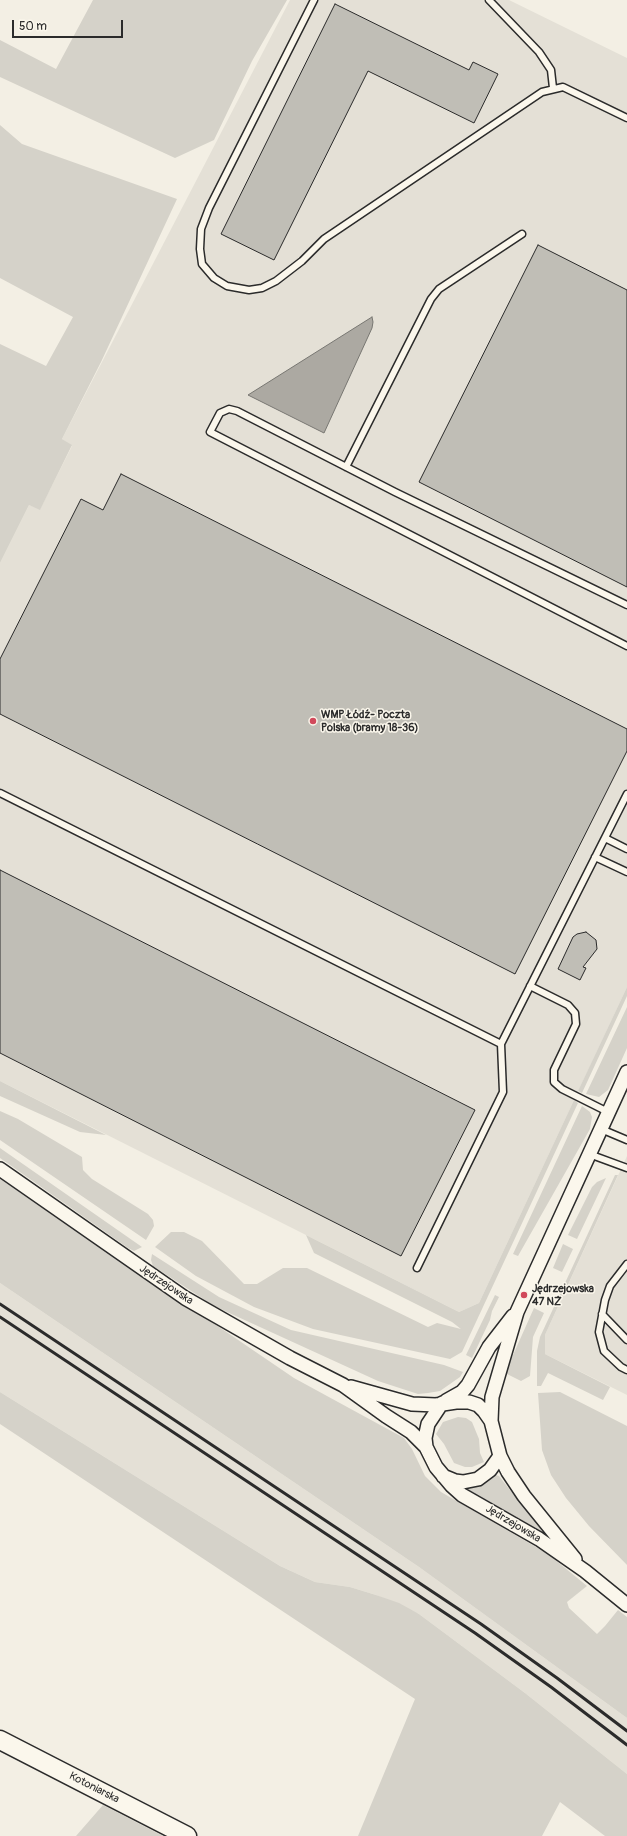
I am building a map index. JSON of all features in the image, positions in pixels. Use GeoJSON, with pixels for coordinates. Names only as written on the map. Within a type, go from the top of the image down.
{"type":"FeatureCollection","features":[{"type":"Feature","properties":{"kind":"street"},"geometry":{"type":"LineString","coordinates":[[491,1421],[492,1397],[516,1312],[627,1072]]}},
{"type":"Feature","properties":{"kind":"street","name":"Jędrzejowska"},"geometry":{"type":"LineString","coordinates":[[0,1169],[185,1298],[290,1358],[343,1385],[411,1432],[426,1447],[436,1467],[443,1476],[462,1495],[539,1539],[585,1571],[627,1605]]}},
{"type":"Feature","properties":{"kind":"street"},"geometry":{"type":"LineString","coordinates":[[426,1447],[425,1438],[428,1424],[442,1403],[453,1399],[462,1392],[489,1347],[516,1312]]}},
{"type":"Feature","properties":{"kind":"street","name":"Jędrzejowska"},"geometry":{"type":"LineString","coordinates":[[343,1385],[393,1397],[412,1404],[423,1406],[456,1402],[474,1404],[484,1411],[491,1421],[500,1456],[508,1472],[524,1496],[585,1571]]}},
{"type":"Feature","properties":{"kind":"street"},"geometry":{"type":"LineString","coordinates":[[443,1476],[456,1481],[471,1481],[478,1479],[490,1470],[500,1456]]}},
{"type":"Feature","properties":{"kind":"street","name":"Kotoniarska"},"geometry":{"type":"LineString","coordinates":[[0,1740],[187,1836]]}},
{"type":"Feature","properties":{"kind":"lane"},"geometry":{"type":"LineString","coordinates":[[314,0],[209,208],[201,229],[200,249],[202,264],[214,278],[227,286],[250,290],[262,288],[276,281],[302,261],[324,238],[542,92],[553,88],[563,87],[627,118]]}},
{"type":"Feature","properties":{"kind":"lane"},"geometry":{"type":"LineString","coordinates":[[489,0],[539,52],[551,70],[553,88]]}},
{"type":"Feature","properties":{"kind":"lane"},"geometry":{"type":"LineString","coordinates":[[346,467],[431,299],[439,289],[522,234]]}},
{"type":"Feature","properties":{"kind":"lane"},"geometry":{"type":"LineString","coordinates":[[627,605],[346,467],[237,411],[229,409],[220,413],[210,432],[627,646]]}},
{"type":"Feature","properties":{"kind":"lane"},"geometry":{"type":"LineString","coordinates":[[0,793],[501,1044]]}},
{"type":"Feature","properties":{"kind":"lane"},"geometry":{"type":"LineString","coordinates":[[417,1268],[503,1092],[501,1044],[627,794]]}},
{"type":"Feature","properties":{"kind":"lane"},"geometry":{"type":"LineString","coordinates":[[605,838],[627,849]]}},
{"type":"Feature","properties":{"kind":"lane"},"geometry":{"type":"LineString","coordinates":[[595,857],[627,872]]}},
{"type":"Feature","properties":{"kind":"lane"},"geometry":{"type":"LineString","coordinates":[[530,986],[568,1005],[575,1014],[576,1024],[554,1070],[554,1082],[562,1089],[608,1112]]}},
{"type":"Feature","properties":{"kind":"lane"},"geometry":{"type":"LineString","coordinates":[[601,1129],[627,1140]]}},
{"type":"Feature","properties":{"kind":"lane"},"geometry":{"type":"LineString","coordinates":[[589,1154],[627,1168]]}},
{"type":"Feature","properties":{"kind":"lane"},"geometry":{"type":"LineString","coordinates":[[627,1264],[610,1286],[602,1314],[599,1332],[604,1351],[621,1367],[627,1370]]}},
{"type":"Feature","properties":{"kind":"lane"},"geometry":{"type":"LineString","coordinates":[[602,1314],[627,1340]]}},
{"type":"Feature","properties":{"kind":"shaded area"},"geometry":{"type":"Polygon","coordinates":[[[93,0],[287,0],[252,61],[214,140],[175,158],[0,77],[0,40],[56,69],[93,0]]]}},
{"type":"Feature","properties":{"kind":"shaded area"},"geometry":{"type":"Polygon","coordinates":[[[290,0],[509,0],[627,58],[627,987],[479,1303],[459,1312],[0,1081],[0,563],[29,505],[40,509],[72,446],[62,439],[290,0]]]}},
{"type":"Feature","properties":{"kind":"shaded area"},"geometry":{"type":"Polygon","coordinates":[[[0,125],[22,144],[177,199],[101,362],[62,439],[72,445],[40,510],[29,505],[0,563],[0,344],[46,366],[73,317],[0,278],[0,125]]]}},
{"type":"Feature","properties":{"kind":"shaded area"},"geometry":{"type":"Polygon","coordinates":[[[372,317],[372,328],[324,433],[248,395],[372,317]]]}},
{"type":"Feature","properties":{"kind":"shaded area"},"geometry":{"type":"Polygon","coordinates":[[[627,987],[627,996],[582,1093],[578,1091],[627,987]]]}},
{"type":"Feature","properties":{"kind":"shaded area"},"geometry":{"type":"Polygon","coordinates":[[[627,1007],[627,1048],[608,1090],[599,1097],[586,1094],[627,1007]]]}},
{"type":"Feature","properties":{"kind":"shaded area"},"geometry":{"type":"Polygon","coordinates":[[[0,1081],[106,1135],[80,1132],[0,1096],[0,1081]]]}},
{"type":"Feature","properties":{"kind":"shaded area"},"geometry":{"type":"Polygon","coordinates":[[[574,1100],[578,1103],[462,1352],[450,1359],[313,1329],[254,1307],[196,1276],[155,1247],[171,1232],[184,1232],[202,1241],[244,1284],[257,1284],[283,1268],[307,1268],[428,1327],[437,1323],[461,1329],[452,1322],[314,1253],[306,1235],[459,1312],[479,1303],[574,1100]]]}},
{"type":"Feature","properties":{"kind":"shaded area"},"geometry":{"type":"Polygon","coordinates":[[[582,1106],[590,1112],[592,1117],[590,1129],[518,1256],[513,1254],[582,1106]]]}},
{"type":"Feature","properties":{"kind":"shaded area"},"geometry":{"type":"Polygon","coordinates":[[[0,1111],[18,1119],[82,1157],[83,1170],[92,1179],[148,1214],[153,1220],[154,1226],[146,1240],[0,1140],[0,1111]]]}},
{"type":"Feature","properties":{"kind":"shaded area"},"geometry":{"type":"Polygon","coordinates":[[[0,1148],[142,1247],[134,1251],[128,1248],[0,1158],[0,1148]]]}},
{"type":"Feature","properties":{"kind":"shaded area"},"geometry":{"type":"Polygon","coordinates":[[[627,1156],[627,1395],[545,1354],[545,1335],[627,1156]]]}},
{"type":"Feature","properties":{"kind":"shaded area"},"geometry":{"type":"Polygon","coordinates":[[[615,1175],[618,1175],[545,1335],[545,1354],[610,1387],[603,1400],[548,1373],[541,1386],[537,1386],[537,1351],[540,1337],[615,1175]]]}},
{"type":"Feature","properties":{"kind":"shaded area"},"geometry":{"type":"Polygon","coordinates":[[[0,1178],[294,1378],[404,1438],[412,1449],[425,1476],[441,1492],[548,1554],[587,1586],[567,1602],[569,1608],[597,1634],[618,1610],[627,1617],[627,1718],[419,1567],[0,1283],[0,1178]]]}},
{"type":"Feature","properties":{"kind":"shaded area"},"geometry":{"type":"Polygon","coordinates":[[[606,1178],[577,1239],[568,1235],[592,1187],[597,1182],[606,1178]]]}},
{"type":"Feature","properties":{"kind":"shaded area"},"geometry":{"type":"Polygon","coordinates":[[[563,1244],[573,1249],[562,1272],[553,1268],[563,1244]]]}},
{"type":"Feature","properties":{"kind":"shaded area"},"geometry":{"type":"Polygon","coordinates":[[[152,1254],[219,1297],[291,1330],[444,1365],[463,1372],[460,1377],[440,1391],[428,1393],[418,1394],[378,1381],[214,1306],[153,1266],[151,1260],[152,1254]]]}},
{"type":"Feature","properties":{"kind":"shaded area"},"geometry":{"type":"Polygon","coordinates":[[[0,1283],[419,1567],[627,1718],[627,1774],[525,1693],[419,1614],[376,1595],[350,1587],[315,1582],[280,1566],[0,1392],[0,1283]]]}},
{"type":"Feature","properties":{"kind":"shaded area"},"geometry":{"type":"Polygon","coordinates":[[[495,1295],[499,1297],[472,1358],[466,1355],[495,1295]]]}},
{"type":"Feature","properties":{"kind":"shaded area"},"geometry":{"type":"Polygon","coordinates":[[[534,1308],[544,1313],[533,1337],[530,1376],[521,1381],[505,1373],[534,1308]]]}},
{"type":"Feature","properties":{"kind":"shaded area"},"geometry":{"type":"Polygon","coordinates":[[[0,1392],[280,1566],[315,1582],[350,1587],[376,1595],[399,1603],[419,1614],[525,1693],[627,1774],[627,1836],[605,1836],[560,1802],[542,1836],[358,1836],[415,1699],[0,1424],[0,1392]]]}},
{"type":"Feature","properties":{"kind":"shaded area"},"geometry":{"type":"Polygon","coordinates":[[[560,1392],[627,1426],[627,1565],[589,1526],[566,1498],[551,1475],[542,1450],[538,1393],[560,1392]]]}},
{"type":"Feature","properties":{"kind":"shaded area"},"geometry":{"type":"Polygon","coordinates":[[[458,1417],[466,1418],[472,1422],[479,1439],[480,1453],[484,1462],[472,1467],[465,1467],[454,1463],[444,1444],[436,1434],[443,1422],[458,1417]]]}},
{"type":"Feature","properties":{"kind":"shaded area"},"geometry":{"type":"Polygon","coordinates":[[[496,1475],[499,1476],[543,1532],[539,1534],[464,1487],[487,1482],[496,1475]]]}},
{"type":"Feature","properties":{"kind":"shaded area"},"geometry":{"type":"Polygon","coordinates":[[[103,1805],[163,1836],[76,1836],[103,1805]]]}},
{"type":"Feature","properties":{"kind":"building"},"geometry":{"type":"Polygon","coordinates":[[[335,4],[469,70],[473,62],[498,74],[474,123],[368,71],[274,260],[221,234],[335,4]]]}},
{"type":"Feature","properties":{"kind":"building"},"geometry":{"type":"Polygon","coordinates":[[[538,245],[627,290],[627,587],[419,482],[538,245]]]}},
{"type":"Feature","properties":{"kind":"building","name":"WMP Łódź- Poczta Polska (bramy 18-36)"},"geometry":{"type":"Polygon","coordinates":[[[121,474],[627,729],[627,751],[515,974],[0,714],[0,659],[81,499],[103,510],[121,474]]]}},
{"type":"Feature","properties":{"kind":"building"},"geometry":{"type":"Polygon","coordinates":[[[0,870],[475,1110],[401,1256],[0,1053],[0,870]]]}},
{"type":"Feature","properties":{"kind":"building"},"geometry":{"type":"Polygon","coordinates":[[[586,932],[596,940],[597,949],[583,967],[586,968],[580,980],[558,969],[573,937],[577,934],[586,932]]]}},
{"type":"Feature","properties":{"kind":"railway"},"geometry":{"type":"LineString","coordinates":[[0,1304],[481,1624],[557,1678],[627,1731]]}},
{"type":"Feature","properties":{"kind":"railway"},"geometry":{"type":"LineString","coordinates":[[0,1317],[475,1633],[551,1687],[627,1745]]}},
{"type":"Feature","properties":{"kind":"place","name":"WMP Łódź- Poczta Polska (bramy 18-36)"},"geometry":{"type":"Point","coordinates":[313,721]}},
{"type":"Feature","properties":{"kind":"place","name":"Jędrzejowska 47 NŻ"},"geometry":{"type":"Point","coordinates":[524,1295]}}]}
